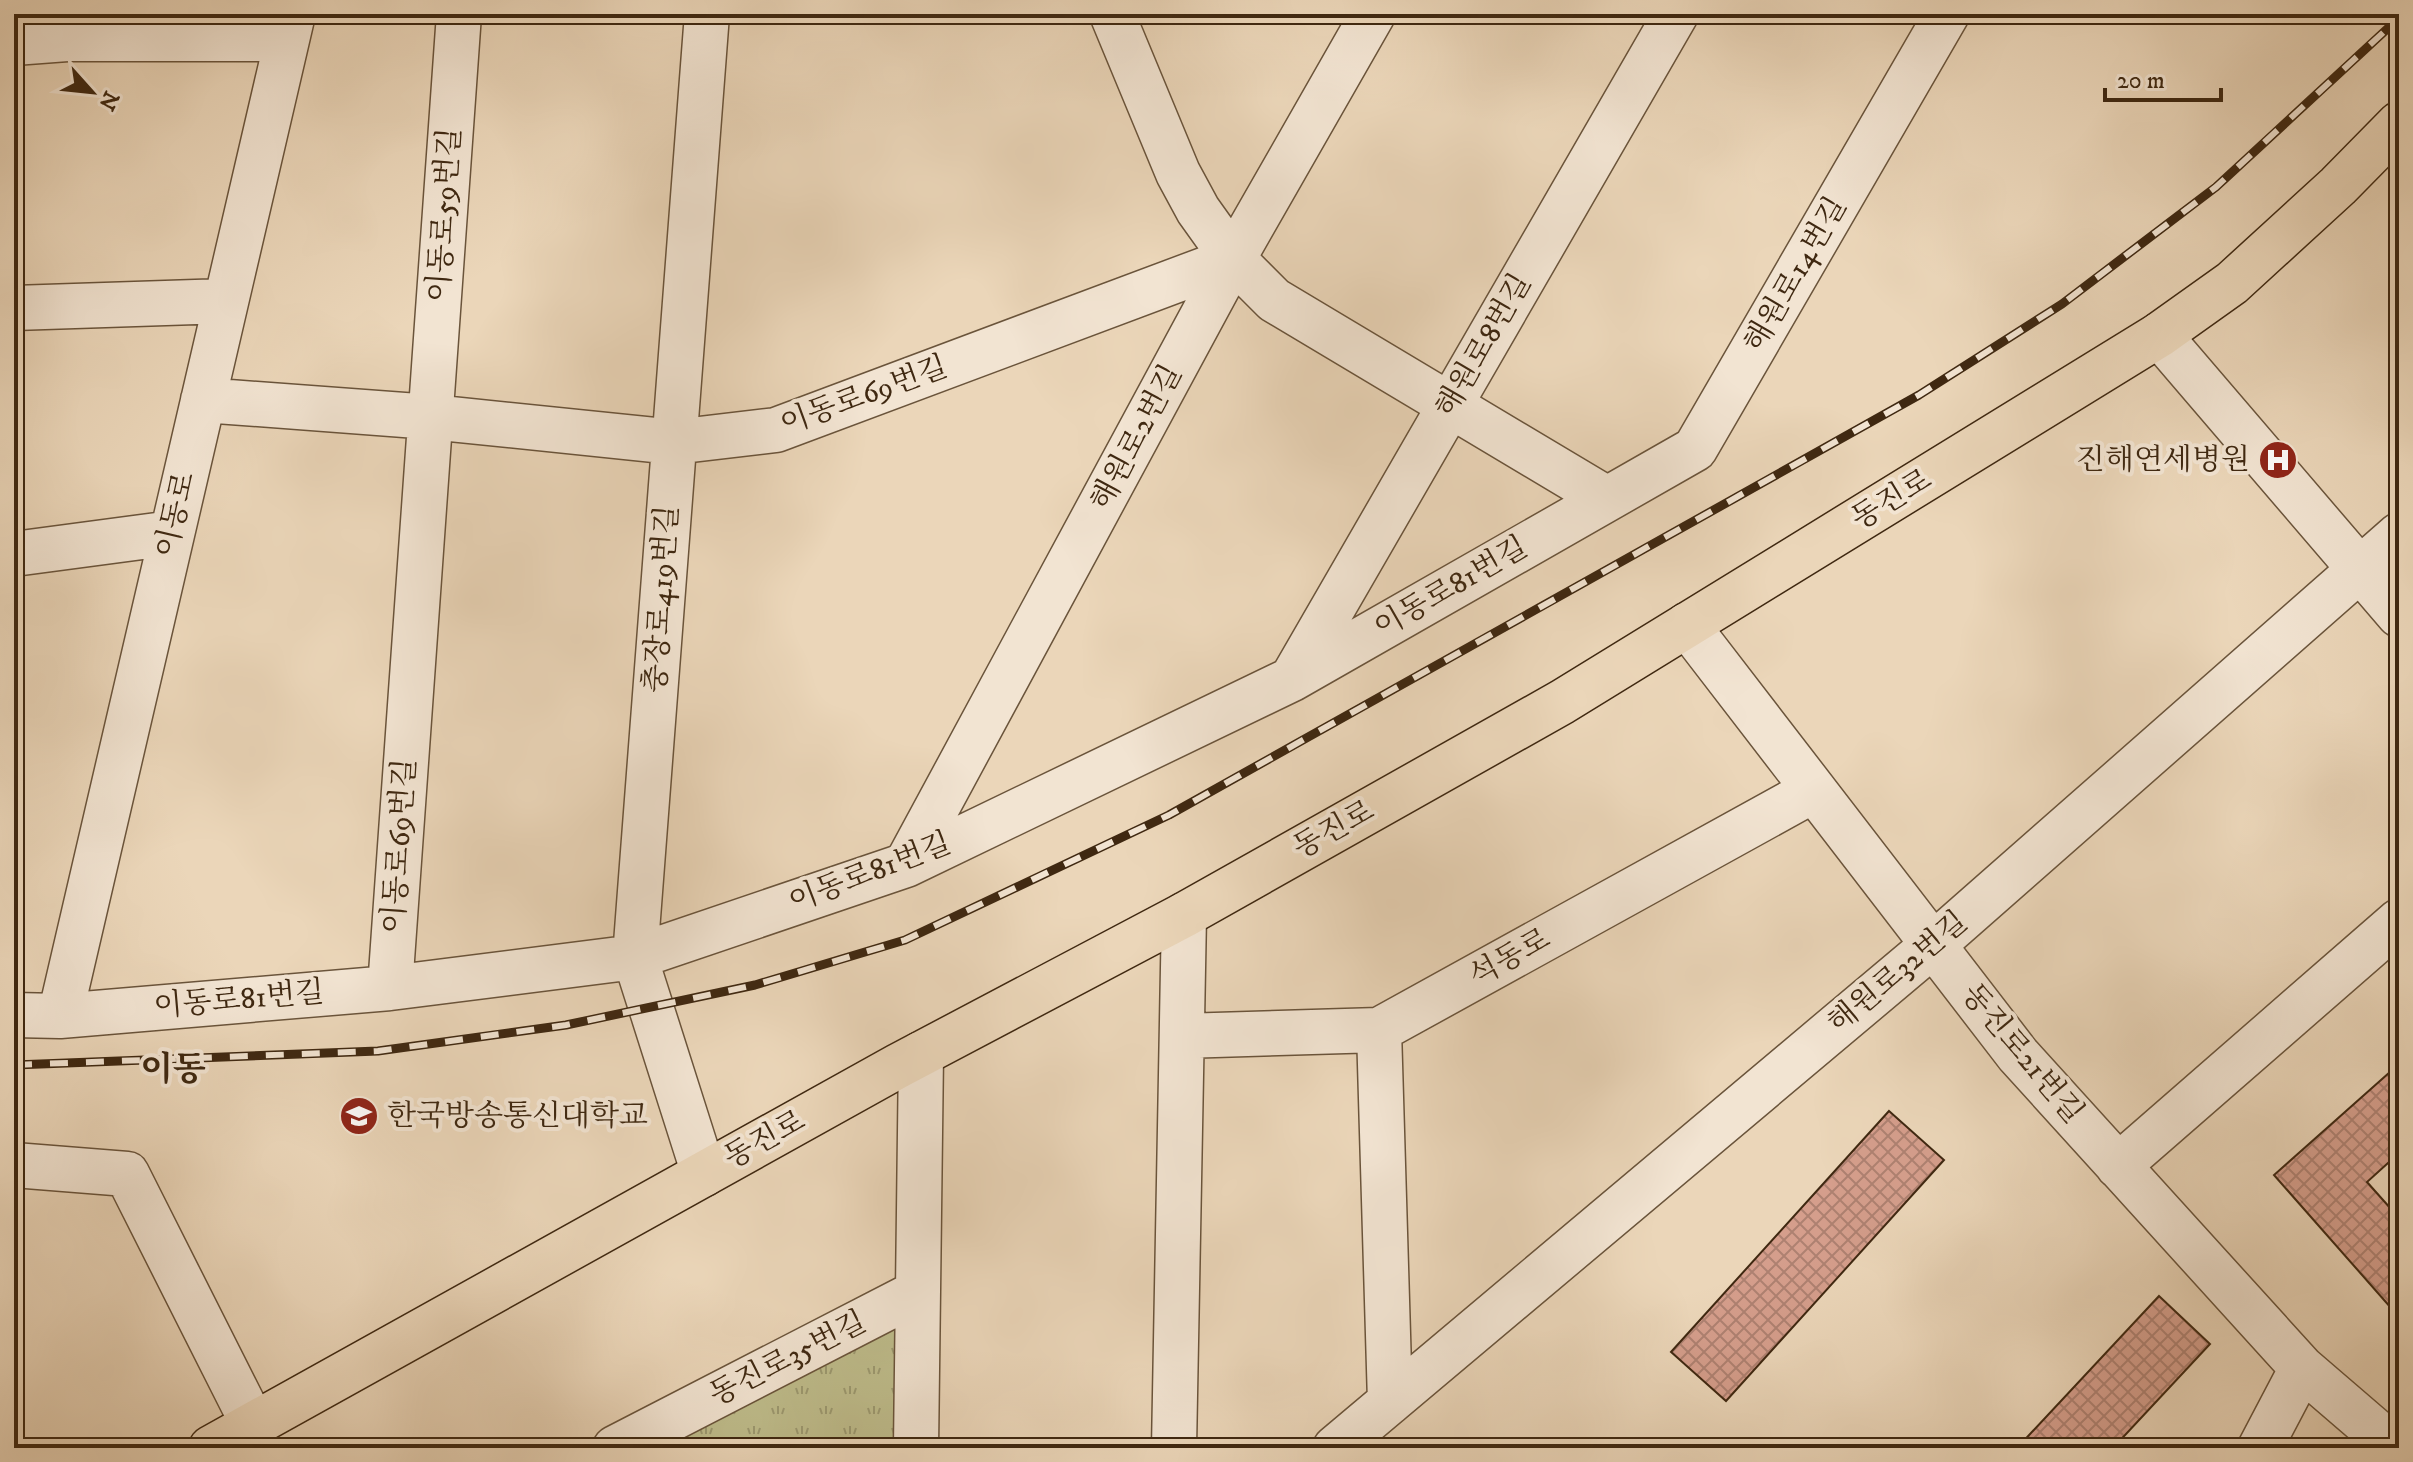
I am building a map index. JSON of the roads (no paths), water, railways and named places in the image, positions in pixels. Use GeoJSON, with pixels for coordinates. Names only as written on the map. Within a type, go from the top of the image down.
{"type":"FeatureCollection","features":[{"type":"Feature","properties":{"kind":"main road","name":"동진로"},"geometry":{"type":"LineString","coordinates":[[211,1448],[270,1427],[704,1174],[921,1054],[1184,915],[1562,702],[2159,335],[2232,283],[2338,186],[2399,124]]}},
{"type":"Feature","properties":{"kind":"street","name":"이동로59번길"},"geometry":{"type":"LineString","coordinates":[[431,417],[459,14]]}},
{"type":"Feature","properties":{"kind":"street","name":"충장로419번길"},"geometry":{"type":"LineString","coordinates":[[704,1174],[635,957],[707,14]]}},
{"type":"Feature","properties":{"kind":"street"},"geometry":{"type":"LineString","coordinates":[[1112,14],[1178,173],[1198,210],[1233,259],[1274,300],[1607,499]]}},
{"type":"Feature","properties":{"kind":"street","name":"해원로2번길"},"geometry":{"type":"LineString","coordinates":[[906,865],[1233,259],[1373,14]]}},
{"type":"Feature","properties":{"kind":"street","name":"해원로8번길"},"geometry":{"type":"LineString","coordinates":[[1292,679],[1676,14]]}},
{"type":"Feature","properties":{"kind":"street","name":"해원로14번길"},"geometry":{"type":"LineString","coordinates":[[1607,499],[1695,449],[1947,14]]}},
{"type":"Feature","properties":{"kind":"street"},"geometry":{"type":"LineString","coordinates":[[14,43],[66,26],[290,26]]}},
{"type":"Feature","properties":{"kind":"street","name":"이동로"},"geometry":{"type":"LineString","coordinates":[[60,1016],[290,26]]}},
{"type":"Feature","properties":{"kind":"street","name":"이동로69번길"},"geometry":{"type":"LineString","coordinates":[[203,400],[431,417],[674,442],[776,430],[1233,259]]}},
{"type":"Feature","properties":{"kind":"street"},"geometry":{"type":"LineString","coordinates":[[14,308],[226,301]]}},
{"type":"Feature","properties":{"kind":"street"},"geometry":{"type":"LineString","coordinates":[[2159,335],[2399,615]]}},
{"type":"Feature","properties":{"kind":"street","name":"이동로69번길"},"geometry":{"type":"LineString","coordinates":[[390,988],[431,417]]}},
{"type":"Feature","properties":{"kind":"street","name":"이동로81번길"},"geometry":{"type":"LineString","coordinates":[[14,1015],[60,1016],[390,988],[635,957],[906,865],[1292,679],[1607,499]]}},
{"type":"Feature","properties":{"kind":"street"},"geometry":{"type":"LineString","coordinates":[[14,554],[172,533]]}},
{"type":"Feature","properties":{"kind":"street","name":"해원로32번길"},"geometry":{"type":"LineString","coordinates":[[1335,1448],[1933,945],[2399,535]]}},
{"type":"Feature","properties":{"kind":"street","name":"동진로21번길"},"geometry":{"type":"LineString","coordinates":[[1687,625],[2018,1055],[2302,1368],[2395,1448]]}},
{"type":"Feature","properties":{"kind":"street","name":"석동로"},"geometry":{"type":"LineString","coordinates":[[1182,1036],[1379,1030],[1814,790]]}},
{"type":"Feature","properties":{"kind":"street"},"geometry":{"type":"LineString","coordinates":[[1174,1448],[1184,915]]}},
{"type":"Feature","properties":{"kind":"street"},"geometry":{"type":"LineString","coordinates":[[2118,1166],[2399,921]]}},
{"type":"Feature","properties":{"kind":"street"},"geometry":{"type":"LineString","coordinates":[[1379,1030],[1390,1402]]}},
{"type":"Feature","properties":{"kind":"street","name":"동진로35번길"},"geometry":{"type":"LineString","coordinates":[[916,1448],[921,1054]]}},
{"type":"Feature","properties":{"kind":"street"},"geometry":{"type":"LineString","coordinates":[[14,1165],[127,1174],[270,1427]]}},
{"type":"Feature","properties":{"kind":"street","name":"동진로35번길"},"geometry":{"type":"LineString","coordinates":[[615,1448],[918,1292]]}},
{"type":"Feature","properties":{"kind":"street"},"geometry":{"type":"LineString","coordinates":[[2260,1448],[2302,1368]]}},
{"type":"Feature","properties":{"kind":"railway"},"geometry":{"type":"LineString","coordinates":[[14,1065],[378,1051],[566,1025],[755,985],[905,940],[1169,815],[1919,395],[2062,304],[2216,187],[2399,18]]}},
{"type":"Feature","properties":{"kind":"place","name":"진해연세병원"},"geometry":{"type":"Point","coordinates":[2278,460]}},
{"type":"Feature","properties":{"kind":"place","name":"한국방송통신대학교"},"geometry":{"type":"Point","coordinates":[359,1116]}},
{"type":"Feature","properties":{"kind":"district","name":"이동"},"geometry":{"type":"Point","coordinates":[173,1070]}}]}
